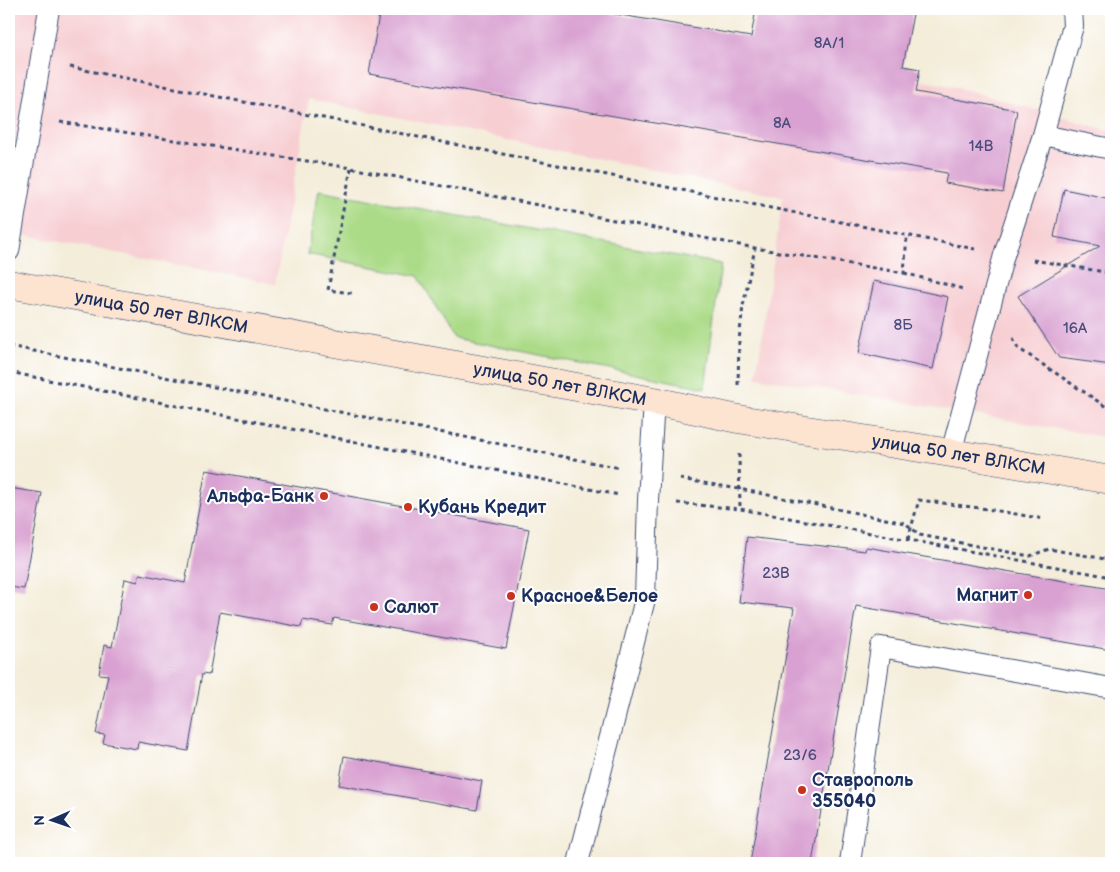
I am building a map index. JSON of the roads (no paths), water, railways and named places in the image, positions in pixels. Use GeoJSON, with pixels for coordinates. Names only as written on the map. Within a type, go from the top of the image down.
{"type":"FeatureCollection","features":[{"type":"Feature","properties":{"kind":"street","name":"улица 50 лет ВЛКСМ"},"geometry":{"type":"LineString","coordinates":[[9,284],[654,401],[738,419],[951,452],[1111,480]]}},
{"type":"Feature","properties":{"kind":"lane"},"geometry":{"type":"LineString","coordinates":[[9,250],[49,9]]}},
{"type":"Feature","properties":{"kind":"lane"},"geometry":{"type":"LineString","coordinates":[[951,452],[1004,255],[1043,135],[1073,26],[1072,9]]}},
{"type":"Feature","properties":{"kind":"lane"},"geometry":{"type":"LineString","coordinates":[[1043,135],[1111,149]]}},
{"type":"Feature","properties":{"kind":"lane"},"geometry":{"type":"LineString","coordinates":[[578,863],[645,599],[654,401]]}},
{"type":"Feature","properties":{"kind":"lane"},"geometry":{"type":"LineString","coordinates":[[850,863],[881,647],[1111,688]]}},
{"type":"Feature","properties":{"kind":"place","name":"Альфа-Банк"},"geometry":{"type":"Point","coordinates":[324,496]}},
{"type":"Feature","properties":{"kind":"place","name":"Кубань Кредит"},"geometry":{"type":"Point","coordinates":[408,507]}},
{"type":"Feature","properties":{"kind":"place","name":"Магнит"},"geometry":{"type":"Point","coordinates":[1028,595]}},
{"type":"Feature","properties":{"kind":"place","name":"Красное&Белое"},"geometry":{"type":"Point","coordinates":[511,596]}},
{"type":"Feature","properties":{"kind":"place","name":"Салют"},"geometry":{"type":"Point","coordinates":[374,607]}},
{"type":"Feature","properties":{"kind":"place","name":"Ставрополь 355040"},"geometry":{"type":"Point","coordinates":[802,790]}}]}
